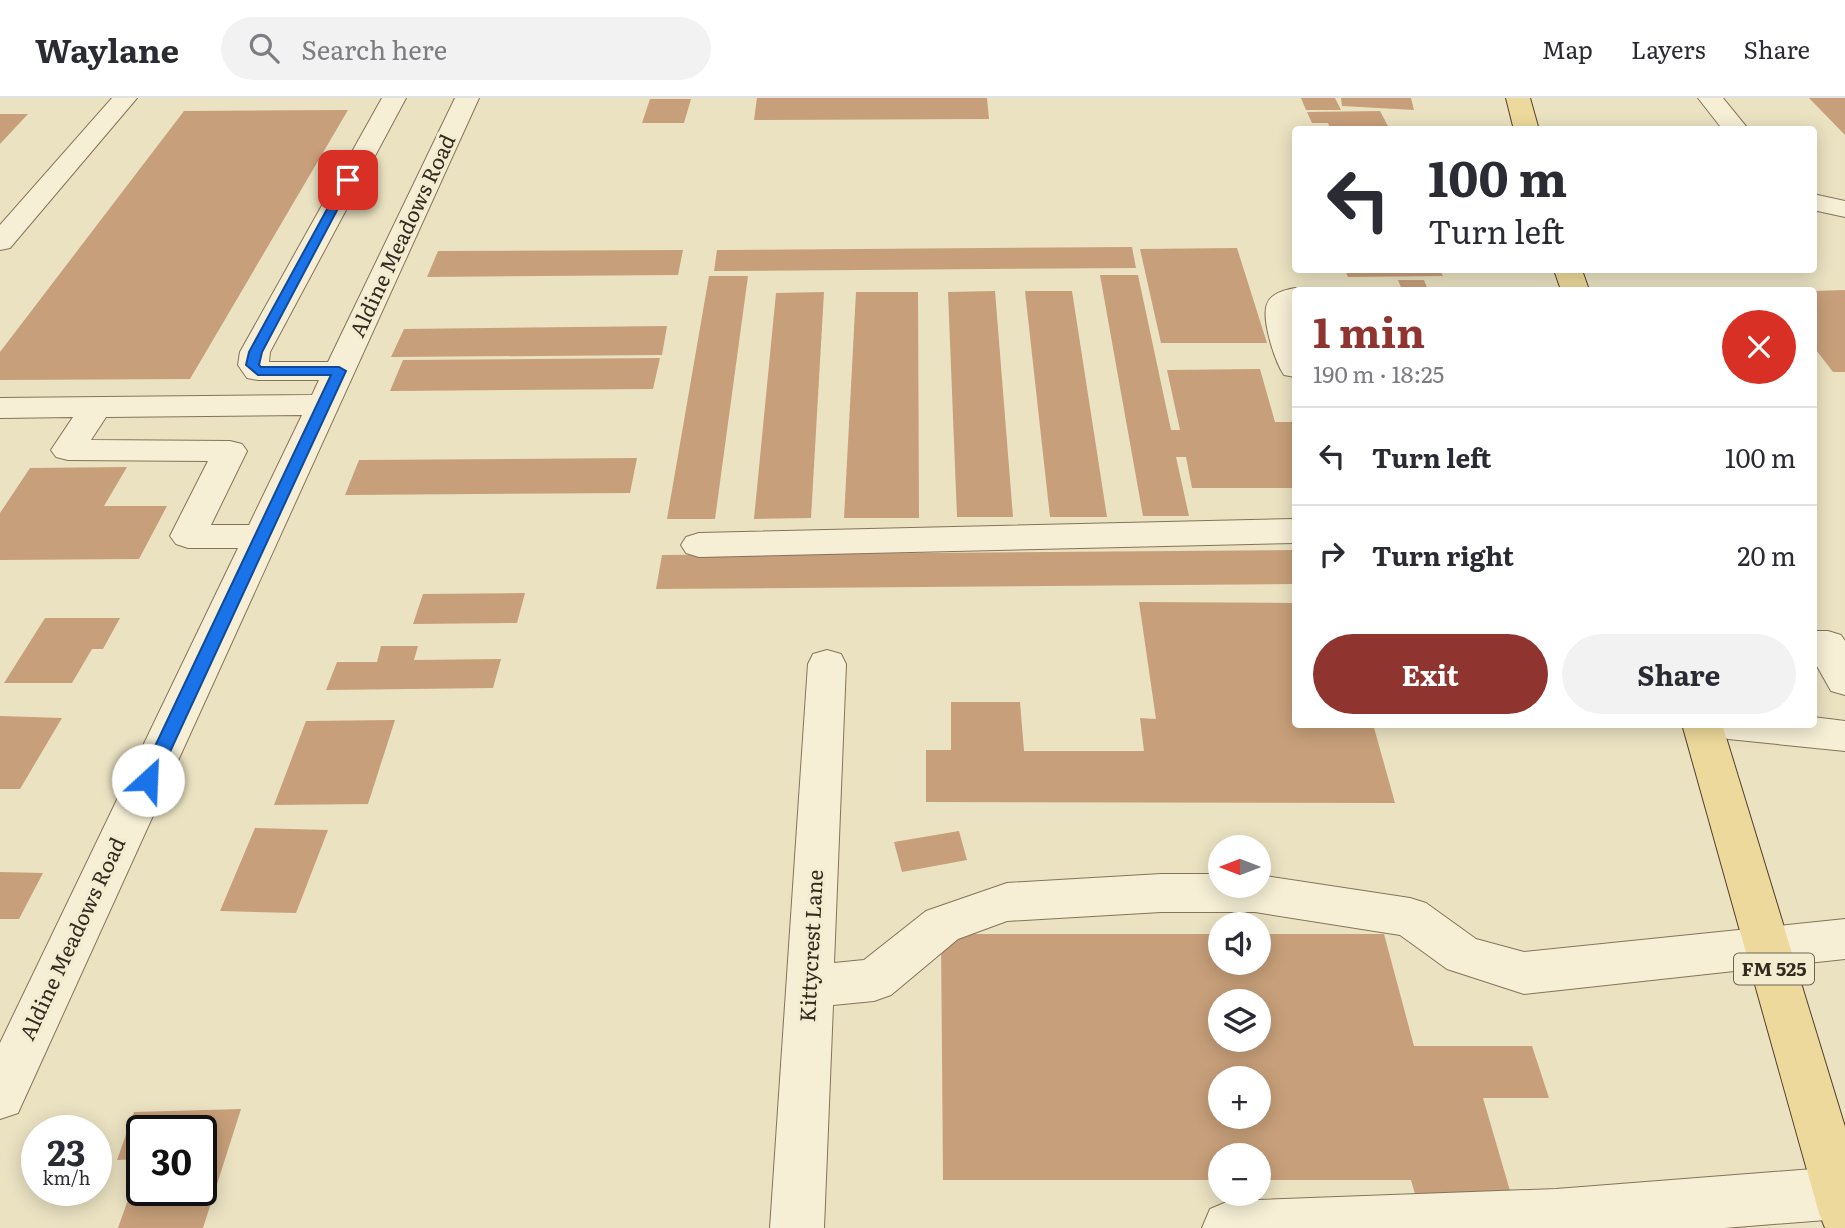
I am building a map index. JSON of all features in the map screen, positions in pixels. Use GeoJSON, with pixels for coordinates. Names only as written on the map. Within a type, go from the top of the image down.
{"type":"FeatureCollection","features":[{"type":"Feature","properties":{"kind":"main road"},"geometry":{"type":"LineString","coordinates":[[1518,98],[1526,126]]}},
{"type":"Feature","properties":{"kind":"main road","name":"FM 525"},"geometry":{"type":"LineString","coordinates":[[1703,728],[1842,1203]]}},
{"type":"Feature","properties":{"kind":"street"},"geometry":{"type":"LineString","coordinates":[[0,242],[125,98]]}},
{"type":"Feature","properties":{"kind":"street"},"geometry":{"type":"LineString","coordinates":[[339,371],[258,371],[253,365],[256,352],[394,98]]}},
{"type":"Feature","properties":{"kind":"street","name":"Aldine Meadows Road"},"geometry":{"type":"LineString","coordinates":[[0,1096],[467,98]]}},
{"type":"Feature","properties":{"kind":"street"},"geometry":{"type":"LineString","coordinates":[[1710,98],[1734,126]]}},
{"type":"Feature","properties":{"kind":"street"},"geometry":{"type":"LineString","coordinates":[[1817,203],[1845,209]]}},
{"type":"Feature","properties":{"kind":"street"},"geometry":{"type":"LineString","coordinates":[[1292,298],[1281,306],[1281,323],[1292,358]]}},
{"type":"Feature","properties":{"kind":"street"},"geometry":{"type":"LineString","coordinates":[[0,408],[323,405]]}},
{"type":"Feature","properties":{"kind":"street"},"geometry":{"type":"LineString","coordinates":[[252,406],[188,536],[262,537]]}},
{"type":"Feature","properties":{"kind":"street"},"geometry":{"type":"LineString","coordinates":[[96,407],[68,450],[230,451]]}},
{"type":"Feature","properties":{"kind":"street"},"geometry":{"type":"LineString","coordinates":[[699,545],[1292,531]]}},
{"type":"Feature","properties":{"kind":"street"},"geometry":{"type":"LineString","coordinates":[[1829,645],[1845,681]]}},
{"type":"Feature","properties":{"kind":"street","name":"Kittycrest Lane"},"geometry":{"type":"LineString","coordinates":[[797,1228],[827,664]]}},
{"type":"Feature","properties":{"kind":"street"},"geometry":{"type":"LineString","coordinates":[[1767,728],[1845,736]]}},
{"type":"Feature","properties":{"kind":"street"},"geometry":{"type":"LineString","coordinates":[[810,986],[874,980],[942,925],[1007,902],[1161,892],[1255,892],[1410,917],[1463,955],[1524,973],[1845,939]]}},
{"type":"Feature","properties":{"kind":"street"},"geometry":{"type":"LineString","coordinates":[[1229,1228],[1842,1203]]}},
{"type":"Feature","properties":{"kind":"building"},"geometry":{"type":"Polygon","coordinates":[[[757,98],[987,98],[989,119],[754,120],[757,98]]]}},
{"type":"Feature","properties":{"kind":"building"},"geometry":{"type":"Polygon","coordinates":[[[1301,98],[1335,98],[1341,110],[1306,110],[1301,98]]]}},
{"type":"Feature","properties":{"kind":"building"},"geometry":{"type":"Polygon","coordinates":[[[1341,98],[1411,98],[1414,110],[1342,106],[1341,98]]]}},
{"type":"Feature","properties":{"kind":"building"},"geometry":{"type":"Polygon","coordinates":[[[1809,98],[1845,98],[1845,135],[1809,98]]]}},
{"type":"Feature","properties":{"kind":"building"},"geometry":{"type":"Polygon","coordinates":[[[650,99],[691,99],[684,123],[642,123],[650,99]]]}},
{"type":"Feature","properties":{"kind":"building"},"geometry":{"type":"Polygon","coordinates":[[[348,110],[190,379],[0,380],[0,352],[184,111],[348,110]]]}},
{"type":"Feature","properties":{"kind":"building"},"geometry":{"type":"Polygon","coordinates":[[[1380,111],[1388,126],[1329,126],[1328,123],[1312,123],[1307,112],[1380,111]]]}},
{"type":"Feature","properties":{"kind":"building"},"geometry":{"type":"Polygon","coordinates":[[[0,114],[28,114],[0,144],[0,114]]]}},
{"type":"Feature","properties":{"kind":"building"},"geometry":{"type":"Polygon","coordinates":[[[1132,247],[1136,268],[714,271],[717,250],[1132,247]]]}},
{"type":"Feature","properties":{"kind":"building"},"geometry":{"type":"Polygon","coordinates":[[[1237,248],[1267,343],[1161,343],[1140,249],[1237,248]]]}},
{"type":"Feature","properties":{"kind":"building"},"geometry":{"type":"Polygon","coordinates":[[[683,250],[678,275],[427,277],[438,251],[683,250]]]}},
{"type":"Feature","properties":{"kind":"building"},"geometry":{"type":"Polygon","coordinates":[[[1346,273],[1442,273],[1443,276],[1348,277],[1346,273]]]}},
{"type":"Feature","properties":{"kind":"building"},"geometry":{"type":"Polygon","coordinates":[[[1100,275],[1138,275],[1171,430],[1180,430],[1167,370],[1260,369],[1275,422],[1292,422],[1292,488],[1192,488],[1186,457],[1176,457],[1189,516],[1143,516],[1100,275]]]}},
{"type":"Feature","properties":{"kind":"building"},"geometry":{"type":"Polygon","coordinates":[[[709,276],[748,276],[715,519],[667,519],[709,276]]]}},
{"type":"Feature","properties":{"kind":"building"},"geometry":{"type":"Polygon","coordinates":[[[1398,280],[1424,280],[1427,287],[1401,287],[1398,280]]]}},
{"type":"Feature","properties":{"kind":"building"},"geometry":{"type":"Polygon","coordinates":[[[1845,290],[1845,372],[1833,372],[1817,351],[1817,291],[1845,290]]]}},
{"type":"Feature","properties":{"kind":"building"},"geometry":{"type":"Polygon","coordinates":[[[995,291],[1013,517],[957,517],[948,292],[995,291]]]}},
{"type":"Feature","properties":{"kind":"building"},"geometry":{"type":"Polygon","coordinates":[[[1025,291],[1072,291],[1107,517],[1050,517],[1025,291]]]}},
{"type":"Feature","properties":{"kind":"building"},"geometry":{"type":"Polygon","coordinates":[[[824,292],[811,518],[754,519],[776,293],[824,292]]]}},
{"type":"Feature","properties":{"kind":"building"},"geometry":{"type":"Polygon","coordinates":[[[856,292],[918,292],[919,518],[844,518],[856,292]]]}},
{"type":"Feature","properties":{"kind":"building"},"geometry":{"type":"Polygon","coordinates":[[[667,326],[662,355],[391,357],[404,329],[667,326]]]}},
{"type":"Feature","properties":{"kind":"building"},"geometry":{"type":"Polygon","coordinates":[[[660,358],[653,389],[390,391],[403,360],[660,358]]]}},
{"type":"Feature","properties":{"kind":"building"},"geometry":{"type":"Polygon","coordinates":[[[637,458],[630,493],[345,495],[359,460],[637,458]]]}},
{"type":"Feature","properties":{"kind":"building"},"geometry":{"type":"Polygon","coordinates":[[[127,467],[104,506],[167,506],[139,559],[0,560],[0,513],[30,468],[127,467]]]}},
{"type":"Feature","properties":{"kind":"building"},"geometry":{"type":"Polygon","coordinates":[[[1292,550],[1292,584],[656,589],[662,555],[1292,550]]]}},
{"type":"Feature","properties":{"kind":"building"},"geometry":{"type":"Polygon","coordinates":[[[525,593],[517,623],[413,624],[423,594],[525,593]]]}},
{"type":"Feature","properties":{"kind":"building"},"geometry":{"type":"Polygon","coordinates":[[[1139,602],[1292,603],[1292,728],[1374,728],[1395,803],[926,802],[926,750],[951,750],[951,702],[1020,702],[1024,751],[1144,751],[1140,718],[1156,719],[1139,602]]]}},
{"type":"Feature","properties":{"kind":"building"},"geometry":{"type":"Polygon","coordinates":[[[45,618],[120,618],[103,649],[92,649],[72,683],[4,683],[45,618]]]}},
{"type":"Feature","properties":{"kind":"building"},"geometry":{"type":"Polygon","coordinates":[[[381,646],[418,646],[414,660],[501,659],[493,688],[326,690],[337,662],[377,662],[381,646]]]}},
{"type":"Feature","properties":{"kind":"building"},"geometry":{"type":"Polygon","coordinates":[[[0,716],[62,718],[20,789],[0,789],[0,716]]]}},
{"type":"Feature","properties":{"kind":"building"},"geometry":{"type":"Polygon","coordinates":[[[395,720],[368,804],[274,805],[306,721],[395,720]]]}},
{"type":"Feature","properties":{"kind":"building"},"geometry":{"type":"Polygon","coordinates":[[[255,828],[328,830],[296,913],[220,911],[255,828]]]}},
{"type":"Feature","properties":{"kind":"building"},"geometry":{"type":"Polygon","coordinates":[[[959,831],[967,860],[902,872],[894,842],[959,831]]]}},
{"type":"Feature","properties":{"kind":"building"},"geometry":{"type":"Polygon","coordinates":[[[0,872],[43,873],[19,919],[0,919],[0,872]]]}},
{"type":"Feature","properties":{"kind":"building"},"geometry":{"type":"Polygon","coordinates":[[[941,934],[1208,934],[1208,975],[1271,975],[1271,934],[1384,934],[1414,1046],[1532,1046],[1549,1098],[1483,1098],[1513,1201],[1417,1201],[1411,1180],[1271,1180],[1271,1143],[1208,1143],[1208,1180],[943,1180],[941,934]]]}},
{"type":"Feature","properties":{"kind":"building"},"geometry":{"type":"Polygon","coordinates":[[[241,1109],[217,1184],[217,1115],[133,1115],[134,1112],[241,1109]]]}},
{"type":"Feature","properties":{"kind":"building"},"geometry":{"type":"Polygon","coordinates":[[[126,1135],[126,1160],[117,1160],[126,1135]]]}},
{"type":"Feature","properties":{"kind":"building"},"geometry":{"type":"Polygon","coordinates":[[[126,1205],[210,1206],[203,1228],[118,1228],[126,1205]]]}},
{"type":"Feature","properties":{"kind":"route"},"geometry":{"type":"LineString","coordinates":[[148,780],[339,371],[258,371],[253,365],[256,352],[348,180]]}}]}
